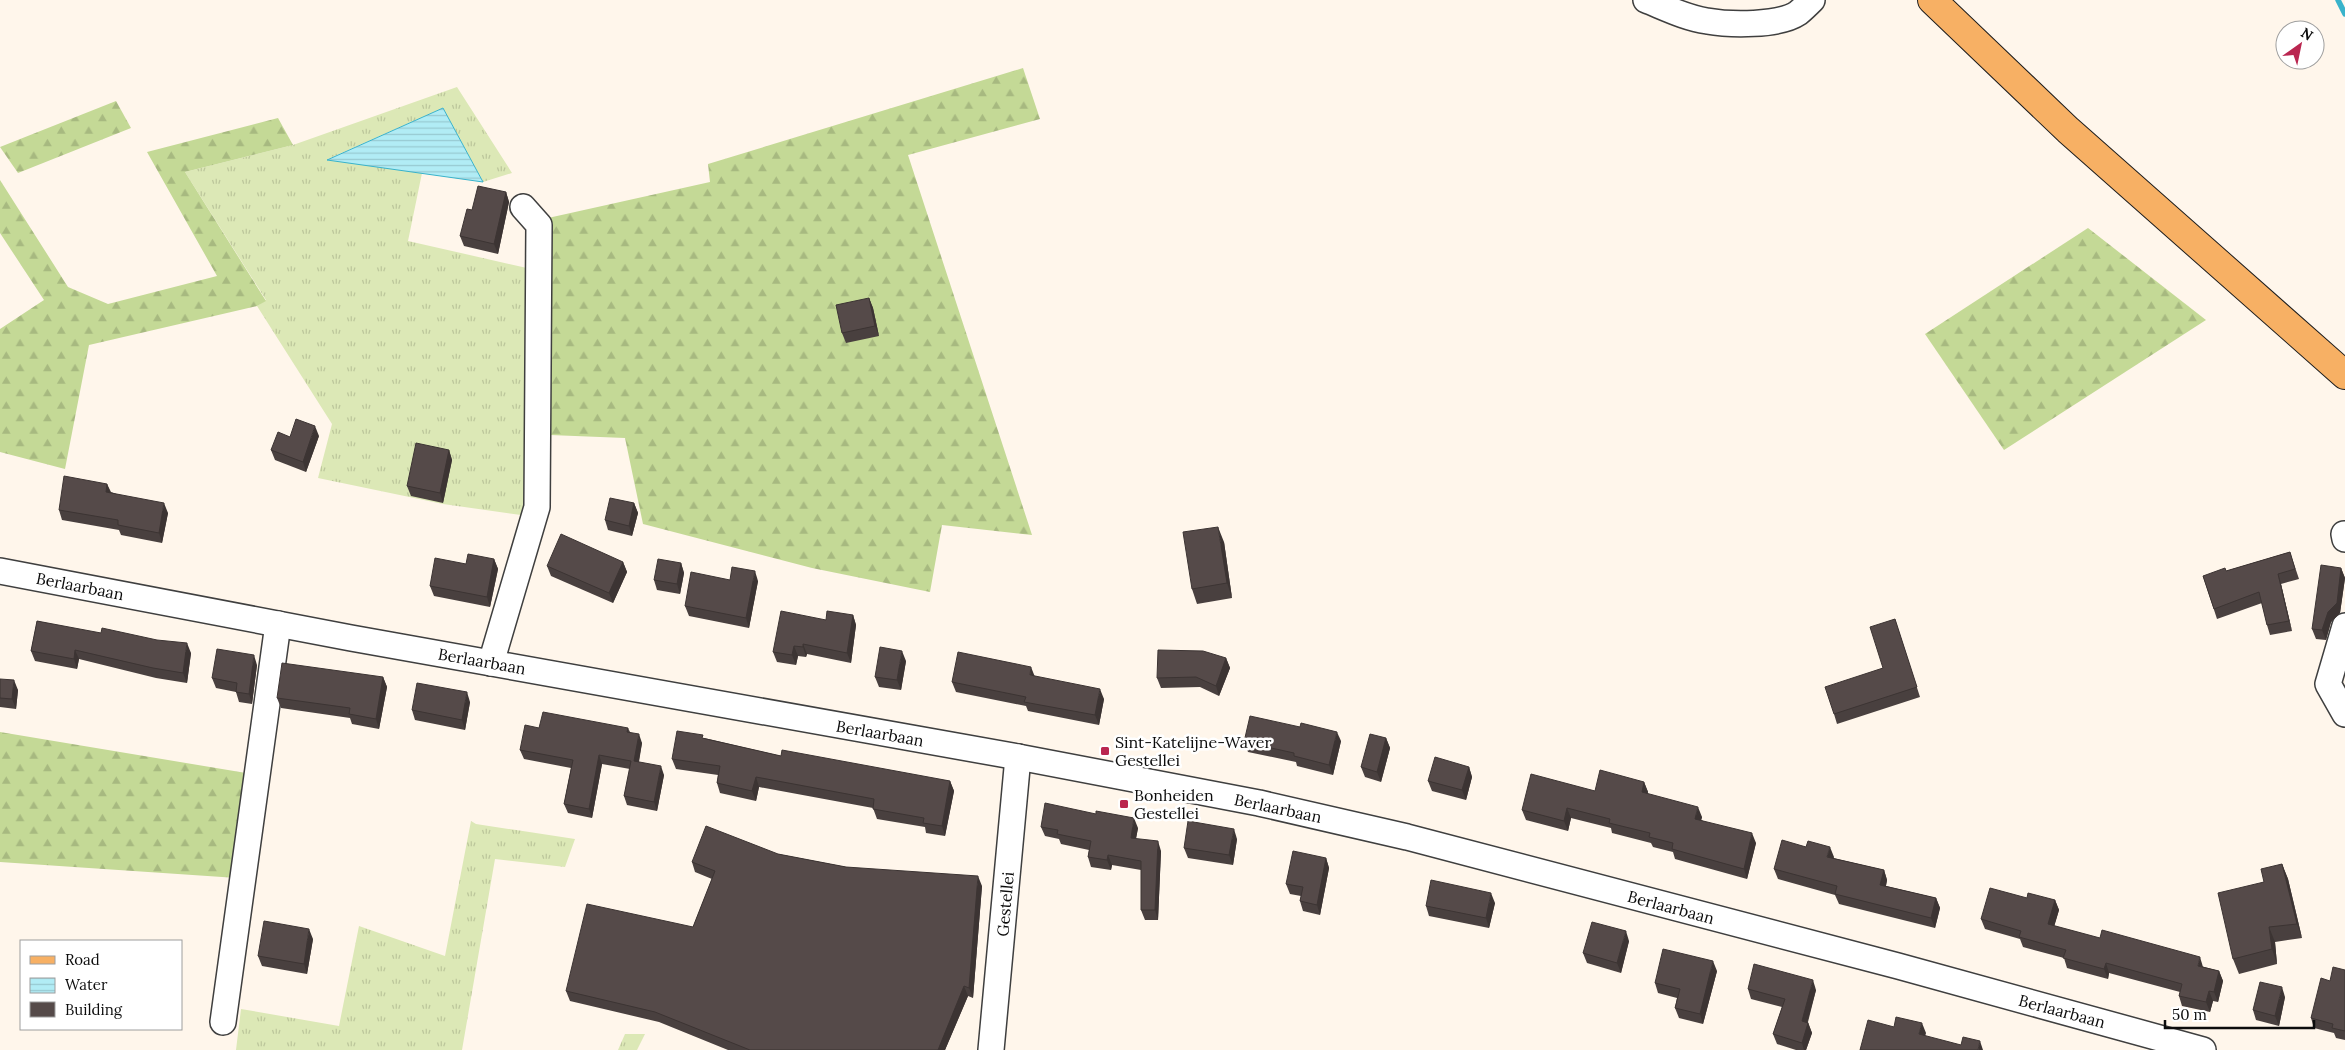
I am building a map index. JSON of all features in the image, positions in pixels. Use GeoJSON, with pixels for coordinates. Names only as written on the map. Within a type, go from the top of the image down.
{"type":"FeatureCollection","features":[{"type":"Feature","properties":{"kind":"main road"},"geometry":{"type":"LineString","coordinates":[[1932,0],[2068,130],[2345,375]]}},
{"type":"Feature","properties":{"kind":"street"},"geometry":{"type":"LineString","coordinates":[[1646,0],[1678,13],[1708,21],[1735,23],[1768,23],[1797,14],[1812,0]]}},
{"type":"Feature","properties":{"kind":"street"},"geometry":{"type":"LineString","coordinates":[[491,662],[537,507],[539,225],[523,207]]}},
{"type":"Feature","properties":{"kind":"street","name":"Berlaarbaan"},"geometry":{"type":"LineString","coordinates":[[0,572],[1018,757],[1259,804],[1407,837],[1898,966],[2203,1050]]}},
{"type":"Feature","properties":{"kind":"street"},"geometry":{"type":"LineString","coordinates":[[223,1022],[278,624]]}},
{"type":"Feature","properties":{"kind":"street"},"geometry":{"type":"LineString","coordinates":[[2345,626],[2328,684],[2345,714]]}},
{"type":"Feature","properties":{"kind":"street","name":"Gestellei"},"geometry":{"type":"LineString","coordinates":[[991,1050],[1018,757]]}},
{"type":"Feature","properties":{"kind":"green space"},"geometry":{"type":"Polygon","coordinates":[[[1023,68],[1040,119],[908,155],[1032,535],[942,525],[930,592],[812,568],[643,524],[625,438],[550,435],[548,218],[710,182],[708,164],[1023,68]]]}},
{"type":"Feature","properties":{"kind":"green space"},"geometry":{"type":"Polygon","coordinates":[[[457,87],[512,173],[483,182],[443,108],[328,159],[422,173],[408,241],[549,273],[550,435],[538,434],[537,507],[521,515],[443,504],[318,478],[332,424],[257,306],[266,300],[185,172],[293,145],[457,87]]]}},
{"type":"Feature","properties":{"kind":"green space"},"geometry":{"type":"Polygon","coordinates":[[[116,101],[131,128],[18,173],[0,147],[116,101]]]}},
{"type":"Feature","properties":{"kind":"green space"},"geometry":{"type":"Polygon","coordinates":[[[278,118],[293,145],[185,172],[266,301],[257,306],[89,345],[65,469],[0,452],[0,329],[44,300],[0,233],[0,180],[68,287],[108,304],[217,276],[147,152],[278,118]]]}},
{"type":"Feature","properties":{"kind":"green space"},"geometry":{"type":"Polygon","coordinates":[[[2088,228],[2206,320],[2004,450],[1925,334],[2088,228]]]}},
{"type":"Feature","properties":{"kind":"green space"},"geometry":{"type":"Polygon","coordinates":[[[0,732],[252,774],[237,878],[0,862],[0,732]]]}},
{"type":"Feature","properties":{"kind":"green space"},"geometry":{"type":"Polygon","coordinates":[[[471,821],[476,824],[575,839],[565,867],[495,859],[462,1050],[236,1050],[241,1009],[339,1026],[359,926],[445,956],[471,821]]]}},
{"type":"Feature","properties":{"kind":"green space"},"geometry":{"type":"Polygon","coordinates":[[[625,1034],[645,1034],[637,1050],[618,1050],[625,1034]]]}},
{"type":"Feature","properties":{"kind":"water"},"geometry":{"type":"Polygon","coordinates":[[[443,108],[483,182],[327,160],[443,108]]]}},
{"type":"Feature","properties":{"kind":"building"},"geometry":{"type":"Polygon","coordinates":[[[478,186],[506,192],[494,244],[460,236],[467,209],[472,210],[478,186]]]}},
{"type":"Feature","properties":{"kind":"building"},"geometry":{"type":"Polygon","coordinates":[[[869,298],[875,326],[842,333],[836,305],[869,298]]]}},
{"type":"Feature","properties":{"kind":"building"},"geometry":{"type":"Polygon","coordinates":[[[296,419],[315,426],[303,462],[271,450],[278,432],[290,437],[296,419]]]}},
{"type":"Feature","properties":{"kind":"building"},"geometry":{"type":"Polygon","coordinates":[[[416,443],[449,450],[440,493],[407,486],[416,443]]]}},
{"type":"Feature","properties":{"kind":"building"},"geometry":{"type":"Polygon","coordinates":[[[64,476],[107,484],[106,492],[164,503],[159,533],[118,525],[118,520],[59,510],[64,476]]]}},
{"type":"Feature","properties":{"kind":"building"},"geometry":{"type":"Polygon","coordinates":[[[610,498],[634,503],[629,526],[605,520],[610,498]]]}},
{"type":"Feature","properties":{"kind":"building"},"geometry":{"type":"Polygon","coordinates":[[[1218,527],[1227,583],[1192,589],[1183,532],[1218,527]]]}},
{"type":"Feature","properties":{"kind":"building"},"geometry":{"type":"Polygon","coordinates":[[[561,534],[623,562],[609,593],[547,566],[561,534]]]}},
{"type":"Feature","properties":{"kind":"building"},"geometry":{"type":"Polygon","coordinates":[[[2290,552],[2295,569],[2278,574],[2289,621],[2267,625],[2259,592],[2214,609],[2203,576],[2225,568],[2226,571],[2290,552]]]}},
{"type":"Feature","properties":{"kind":"building"},"geometry":{"type":"Polygon","coordinates":[[[468,554],[494,559],[487,597],[430,586],[435,558],[466,564],[468,554]]]}},
{"type":"Feature","properties":{"kind":"building"},"geometry":{"type":"Polygon","coordinates":[[[658,559],[681,563],[677,584],[654,580],[658,559]]]}},
{"type":"Feature","properties":{"kind":"building"},"geometry":{"type":"Polygon","coordinates":[[[2321,565],[2341,568],[2337,603],[2328,612],[2322,630],[2312,629],[2321,565]]]}},
{"type":"Feature","properties":{"kind":"building"},"geometry":{"type":"Polygon","coordinates":[[[732,567],[755,571],[746,618],[685,606],[691,572],[730,580],[732,567]]]}},
{"type":"Feature","properties":{"kind":"building"},"geometry":{"type":"Polygon","coordinates":[[[781,611],[826,620],[827,611],[853,615],[847,653],[803,644],[803,647],[794,646],[792,655],[773,652],[781,611]]]}},
{"type":"Feature","properties":{"kind":"building"},"geometry":{"type":"Polygon","coordinates":[[[1895,619],[1917,687],[1834,714],[1825,687],[1883,668],[1870,627],[1895,619]]]}},
{"type":"Feature","properties":{"kind":"building"},"geometry":{"type":"Polygon","coordinates":[[[37,621],[101,633],[102,628],[157,640],[187,643],[183,673],[75,650],[74,659],[31,651],[37,621]]]}},
{"type":"Feature","properties":{"kind":"building"},"geometry":{"type":"Polygon","coordinates":[[[880,647],[902,651],[897,680],[875,677],[880,647]]]}},
{"type":"Feature","properties":{"kind":"building"},"geometry":{"type":"Polygon","coordinates":[[[217,649],[254,655],[249,694],[236,692],[237,683],[212,678],[217,649]]]}},
{"type":"Feature","properties":{"kind":"building"},"geometry":{"type":"Polygon","coordinates":[[[1158,650],[1203,651],[1226,658],[1216,686],[1196,677],[1157,678],[1158,650]]]}},
{"type":"Feature","properties":{"kind":"building"},"geometry":{"type":"Polygon","coordinates":[[[958,652],[1031,667],[1030,675],[1100,689],[1095,715],[1024,702],[1026,697],[952,682],[958,652]]]}},
{"type":"Feature","properties":{"kind":"building"},"geometry":{"type":"Polygon","coordinates":[[[282,663],[383,677],[376,719],[349,714],[350,708],[277,698],[282,663]]]}},
{"type":"Feature","properties":{"kind":"building"},"geometry":{"type":"Polygon","coordinates":[[[0,679],[14,680],[12,699],[0,698],[0,679]]]}},
{"type":"Feature","properties":{"kind":"building"},"geometry":{"type":"Polygon","coordinates":[[[417,683],[467,692],[462,720],[412,710],[417,683]]]}},
{"type":"Feature","properties":{"kind":"building"},"geometry":{"type":"Polygon","coordinates":[[[543,712],[628,728],[627,732],[639,734],[634,761],[661,766],[654,802],[624,796],[631,761],[599,755],[589,809],[564,804],[573,760],[520,750],[525,725],[539,728],[543,712]]]}},
{"type":"Feature","properties":{"kind":"building"},"geometry":{"type":"Polygon","coordinates":[[[1250,716],[1300,727],[1301,723],[1337,732],[1329,765],[1294,756],[1294,753],[1244,742],[1250,716]]]}},
{"type":"Feature","properties":{"kind":"building"},"geometry":{"type":"Polygon","coordinates":[[[677,731],[703,735],[702,738],[781,756],[782,750],[950,781],[942,826],[923,823],[924,818],[873,809],[874,799],[756,777],[752,791],[717,783],[720,766],[672,759],[677,731]]]}},
{"type":"Feature","properties":{"kind":"building"},"geometry":{"type":"Polygon","coordinates":[[[1370,734],[1386,738],[1377,772],[1361,767],[1370,734]]]}},
{"type":"Feature","properties":{"kind":"building"},"geometry":{"type":"Polygon","coordinates":[[[1435,757],[1469,767],[1462,790],[1428,781],[1435,757]]]}},
{"type":"Feature","properties":{"kind":"building"},"geometry":{"type":"Polygon","coordinates":[[[1600,770],[1644,782],[1642,792],[1698,807],[1695,819],[1752,833],[1744,869],[1672,849],[1673,843],[1649,837],[1650,833],[1609,823],[1610,819],[1567,808],[1564,821],[1522,810],[1531,774],[1595,791],[1600,770]]]}},
{"type":"Feature","properties":{"kind":"building"},"geometry":{"type":"Polygon","coordinates":[[[1045,803],[1096,814],[1096,811],[1134,818],[1131,838],[1158,841],[1155,910],[1141,910],[1141,861],[1108,855],[1107,860],[1088,857],[1091,841],[1057,834],[1058,830],[1041,827],[1045,803]]]}},
{"type":"Feature","properties":{"kind":"building"},"geometry":{"type":"Polygon","coordinates":[[[1188,821],[1234,829],[1229,855],[1184,848],[1188,821]]]}},
{"type":"Feature","properties":{"kind":"building"},"geometry":{"type":"Polygon","coordinates":[[[706,826],[778,854],[846,867],[978,876],[969,988],[964,986],[938,1050],[750,1050],[655,1012],[566,991],[587,904],[693,927],[715,871],[692,862],[706,826]]]}},
{"type":"Feature","properties":{"kind":"building"},"geometry":{"type":"Polygon","coordinates":[[[1782,840],[1806,847],[1808,841],[1830,847],[1827,857],[1884,870],[1880,885],[1936,898],[1931,918],[1835,894],[1837,886],[1774,869],[1782,840]]]}},
{"type":"Feature","properties":{"kind":"building"},"geometry":{"type":"Polygon","coordinates":[[[1293,851],[1326,858],[1317,905],[1300,901],[1303,887],[1286,884],[1293,851]]]}},
{"type":"Feature","properties":{"kind":"building"},"geometry":{"type":"Polygon","coordinates":[[[2282,864],[2297,924],[2269,927],[2272,949],[2233,959],[2218,893],[2264,882],[2261,869],[2282,864]]]}},
{"type":"Feature","properties":{"kind":"building"},"geometry":{"type":"Polygon","coordinates":[[[1431,880],[1491,893],[1486,918],[1426,906],[1431,880]]]}},
{"type":"Feature","properties":{"kind":"building"},"geometry":{"type":"Polygon","coordinates":[[[1990,888],[2027,898],[2028,893],[2055,900],[2048,924],[2100,938],[2102,930],[2200,957],[2198,966],[2219,971],[2214,992],[2209,991],[2206,1002],[2179,996],[2182,984],[2106,963],[2104,969],[2063,958],[2066,950],[2019,937],[2021,931],[1981,919],[1990,888]]]}},
{"type":"Feature","properties":{"kind":"building"},"geometry":{"type":"Polygon","coordinates":[[[264,921],[309,929],[304,964],[258,956],[264,921]]]}},
{"type":"Feature","properties":{"kind":"building"},"geometry":{"type":"Polygon","coordinates":[[[1592,922],[1626,931],[1617,963],[1583,953],[1592,922]]]}},
{"type":"Feature","properties":{"kind":"building"},"geometry":{"type":"Polygon","coordinates":[[[1663,949],[1713,961],[1700,1014],[1675,1008],[1680,989],[1655,983],[1663,949]]]}},
{"type":"Feature","properties":{"kind":"building"},"geometry":{"type":"Polygon","coordinates":[[[1754,964],[1813,980],[1802,1021],[1808,1023],[1802,1043],[1773,1034],[1785,999],[1748,989],[1754,964]]]}},
{"type":"Feature","properties":{"kind":"building"},"geometry":{"type":"Polygon","coordinates":[[[2333,967],[2345,970],[2345,1031],[2332,1028],[2333,1024],[2311,1018],[2321,978],[2330,981],[2333,967]]]}},
{"type":"Feature","properties":{"kind":"building"},"geometry":{"type":"Polygon","coordinates":[[[2260,982],[2282,987],[2275,1016],[2253,1010],[2260,982]]]}},
{"type":"Feature","properties":{"kind":"building"},"geometry":{"type":"Polygon","coordinates":[[[1896,1017],[1922,1023],[1919,1034],[1961,1045],[1963,1037],[1980,1041],[1978,1050],[1860,1050],[1868,1020],[1894,1027],[1896,1017]]]}},
{"type":"Feature","properties":{"kind":"waterway"},"geometry":{"type":"LineString","coordinates":[[2338,0],[2345,14]]}},
{"type":"Feature","properties":{"kind":"place","name":"Sint-Katelijne-Waver Gestellei"},"geometry":{"type":"Point","coordinates":[1105,751]}},
{"type":"Feature","properties":{"kind":"place","name":"Bonheiden Gestellei"},"geometry":{"type":"Point","coordinates":[1124,804]}}]}
